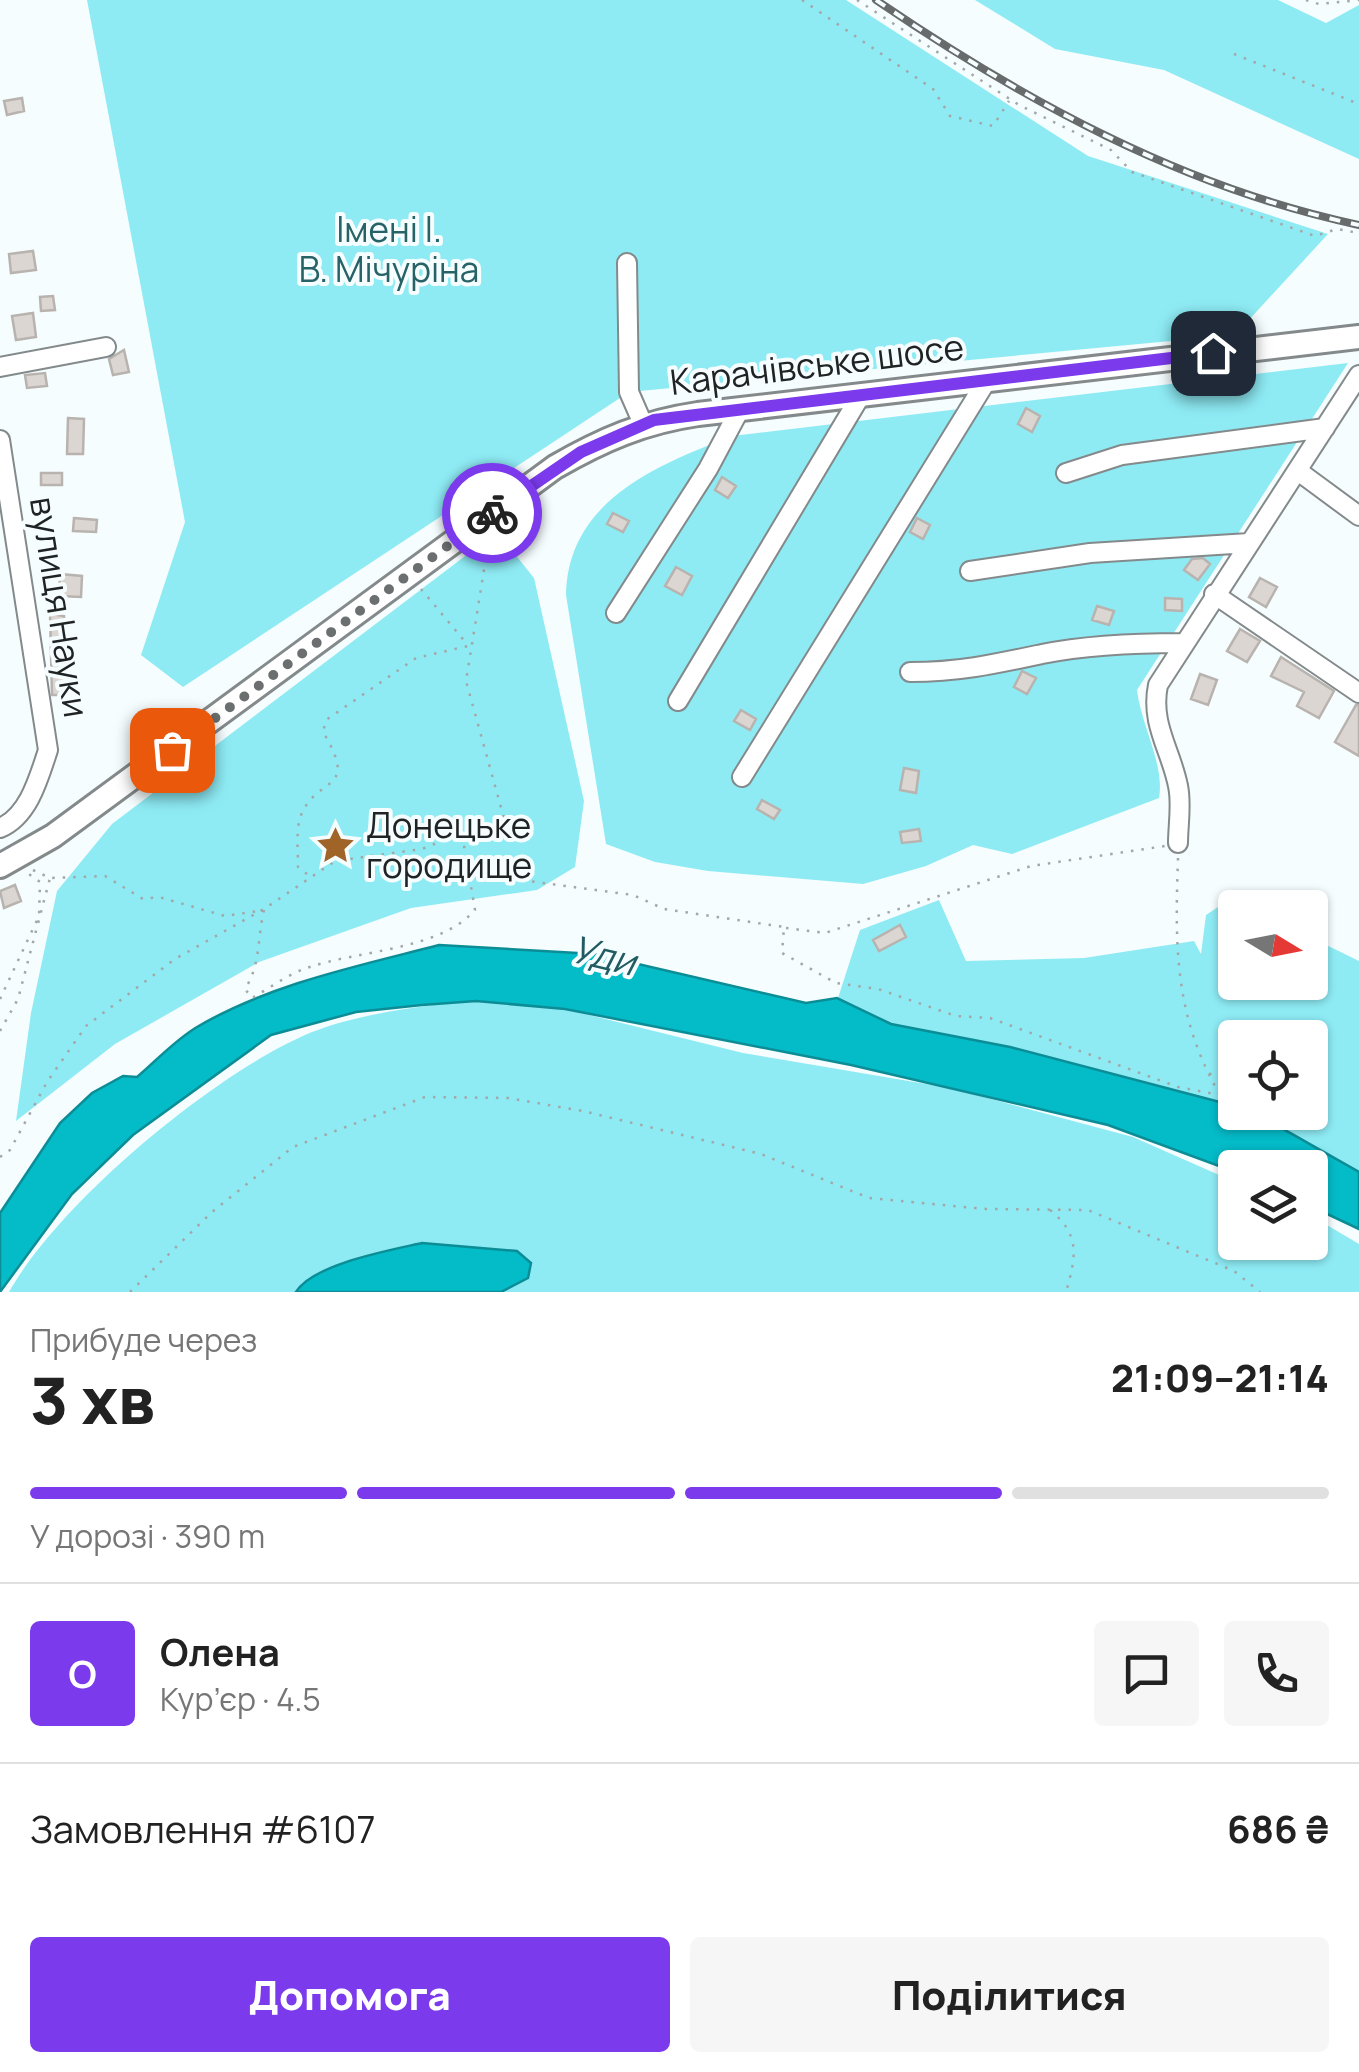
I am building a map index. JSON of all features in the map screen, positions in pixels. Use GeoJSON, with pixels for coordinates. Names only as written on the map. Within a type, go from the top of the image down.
{"type":"FeatureCollection","features":[{"type":"Feature","properties":{"kind":"main road","name":"Карачівське шосе"},"geometry":{"type":"LineString","coordinates":[[6,867],[54,836],[555,467],[607,437],[643,424],[740,409],[1359,337]]}},
{"type":"Feature","properties":{"kind":"street"},"geometry":{"type":"LineString","coordinates":[[627,262],[629,392],[643,424]]}},
{"type":"Feature","properties":{"kind":"street"},"geometry":{"type":"LineString","coordinates":[[0,368],[106,347]]}},
{"type":"Feature","properties":{"kind":"street"},"geometry":{"type":"LineString","coordinates":[[1178,843],[1178,786],[1158,731],[1154,703],[1158,685],[1359,375]]}},
{"type":"Feature","properties":{"kind":"street"},"geometry":{"type":"LineString","coordinates":[[742,777],[987,380]]}},
{"type":"Feature","properties":{"kind":"street"},"geometry":{"type":"LineString","coordinates":[[678,701],[861,395]]}},
{"type":"Feature","properties":{"kind":"street"},"geometry":{"type":"LineString","coordinates":[[616,613],[708,470],[740,409]]}},
{"type":"Feature","properties":{"kind":"street"},"geometry":{"type":"LineString","coordinates":[[1066,473],[1122,455],[1325,428]]}},
{"type":"Feature","properties":{"kind":"street","name":"вулиця Науки"},"geometry":{"type":"LineString","coordinates":[[0,440],[48,750],[34,790],[11,823],[0,828]]}},
{"type":"Feature","properties":{"kind":"street"},"geometry":{"type":"LineString","coordinates":[[1298,471],[1359,516]]}},
{"type":"Feature","properties":{"kind":"street"},"geometry":{"type":"LineString","coordinates":[[970,571],[1090,553],[1249,544]]}},
{"type":"Feature","properties":{"kind":"street"},"geometry":{"type":"LineString","coordinates":[[1214,594],[1359,693]]}},
{"type":"Feature","properties":{"kind":"street"},"geometry":{"type":"LineString","coordinates":[[910,672],[995,667],[1042,654],[1111,646],[1182,643]]}},
{"type":"Feature","properties":{"kind":"path"},"geometry":{"type":"LineString","coordinates":[[802,0],[933,89],[950,116],[993,126],[1010,99]]}},
{"type":"Feature","properties":{"kind":"path"},"geometry":{"type":"LineString","coordinates":[[857,0],[1010,99],[1111,150],[1132,172],[1315,236],[1337,229],[1359,234]]}},
{"type":"Feature","properties":{"kind":"path"},"geometry":{"type":"LineString","coordinates":[[1306,0],[1319,4],[1359,0]]}},
{"type":"Feature","properties":{"kind":"path"},"geometry":{"type":"LineString","coordinates":[[1234,54],[1359,104]]}},
{"type":"Feature","properties":{"kind":"path"},"geometry":{"type":"LineString","coordinates":[[0,1157],[10,1150],[47,1082],[86,1026],[175,959],[264,909],[308,875],[335,861],[422,848],[462,833],[496,832],[505,822],[466,681],[468,646],[479,615],[490,542],[480,521]]}},
{"type":"Feature","properties":{"kind":"path"},"geometry":{"type":"LineString","coordinates":[[410,576],[468,646]]}},
{"type":"Feature","properties":{"kind":"path"},"geometry":{"type":"LineString","coordinates":[[308,875],[298,867],[300,817],[339,772],[339,760],[322,732],[326,720],[416,658],[468,646]]}},
{"type":"Feature","properties":{"kind":"path"},"geometry":{"type":"LineString","coordinates":[[264,909],[256,941],[259,962],[245,989],[252,998],[303,969],[408,946],[463,924],[475,910],[462,833]]}},
{"type":"Feature","properties":{"kind":"path"},"geometry":{"type":"LineString","coordinates":[[466,856],[491,876],[633,895],[664,909],[825,933],[1031,866],[1178,843],[1178,988],[1208,1074],[1218,1091]]}},
{"type":"Feature","properties":{"kind":"path"},"geometry":{"type":"LineString","coordinates":[[6,867],[50,878],[105,876],[143,899],[159,897],[225,916],[264,909]]}},
{"type":"Feature","properties":{"kind":"path"},"geometry":{"type":"LineString","coordinates":[[0,999],[39,916],[43,896],[33,873],[6,867]]}},
{"type":"Feature","properties":{"kind":"path"},"geometry":{"type":"LineString","coordinates":[[0,1032],[18,999],[50,878]]}},
{"type":"Feature","properties":{"kind":"path"},"geometry":{"type":"LineString","coordinates":[[784,928],[782,953],[836,984],[878,989],[956,1016],[990,1018],[1178,1087],[1218,1094]]}},
{"type":"Feature","properties":{"kind":"path"},"geometry":{"type":"LineString","coordinates":[[1208,1074],[1218,1073]]}},
{"type":"Feature","properties":{"kind":"path"},"geometry":{"type":"LineString","coordinates":[[130,1292],[212,1212],[293,1147],[424,1097],[508,1098],[583,1110],[761,1154],[869,1198],[986,1209],[1088,1210],[1234,1271],[1260,1292]]}},
{"type":"Feature","properties":{"kind":"path"},"geometry":{"type":"LineString","coordinates":[[1046,1207],[1071,1230],[1076,1244],[1066,1292]]}},
{"type":"Feature","properties":{"kind":"green space","name":"Імені І. В. Мічуріна"},"geometry":{"type":"Polygon","coordinates":[[[87,0],[846,0],[1088,156],[1328,234],[1235,335],[629,392],[183,687],[141,655],[185,522],[87,0]]]}},
{"type":"Feature","properties":{"kind":"green space"},"geometry":{"type":"Polygon","coordinates":[[[975,0],[1278,0],[1326,23],[1359,5],[1359,159],[1164,70],[1055,49],[975,0]]]}},
{"type":"Feature","properties":{"kind":"green space"},"geometry":{"type":"Polygon","coordinates":[[[1348,363],[1137,690],[1159,772],[1159,798],[1012,854],[973,845],[926,866],[863,884],[708,871],[655,862],[606,844],[566,595],[571,562],[582,535],[599,511],[646,475],[732,436],[1348,363]]]}},
{"type":"Feature","properties":{"kind":"green space","name":"Донецьке городище"},"geometry":{"type":"Polygon","coordinates":[[[481,544],[510,548],[534,578],[584,801],[575,867],[537,890],[411,908],[259,962],[115,1044],[16,1121],[31,1013],[57,891],[112,824],[481,544]]]}},
{"type":"Feature","properties":{"kind":"green space"},"geometry":{"type":"Polygon","coordinates":[[[939,900],[966,961],[1084,958],[1194,941],[1201,954],[1206,915],[1218,907],[1218,1000],[1328,1000],[1328,946],[1359,961],[1359,1180],[1328,1160],[1328,1150],[1312,1150],[1281,1130],[1328,1130],[1328,1020],[1218,1020],[1218,1102],[891,1024],[838,998],[860,930],[939,900]]]}},
{"type":"Feature","properties":{"kind":"green space"},"geometry":{"type":"Polygon","coordinates":[[[476,1001],[565,1009],[743,1053],[950,1088],[1133,1137],[1218,1174],[1218,1260],[1328,1260],[1328,1226],[1359,1244],[1359,1292],[9,1292],[32,1257],[100,1182],[226,1080],[305,1035],[345,1021],[476,1001]]]}},
{"type":"Feature","properties":{"kind":"water","name":"Уди"},"geometry":{"type":"Polygon","coordinates":[[[439,945],[595,954],[806,1003],[837,998],[891,1024],[1010,1047],[1218,1102],[1218,1130],[1285,1130],[1320,1150],[1218,1150],[1218,1166],[1108,1125],[851,1065],[565,1009],[476,1001],[356,1012],[271,1035],[133,1135],[72,1194],[0,1292],[0,1213],[60,1123],[92,1093],[123,1076],[137,1077],[189,1032],[254,999],[315,978],[439,945]]]}},
{"type":"Feature","properties":{"kind":"water"},"geometry":{"type":"Polygon","coordinates":[[[1328,1154],[1359,1172],[1359,1229],[1328,1214],[1328,1154]]]}},
{"type":"Feature","properties":{"kind":"water"},"geometry":{"type":"Polygon","coordinates":[[[422,1243],[517,1251],[531,1263],[528,1278],[501,1292],[296,1292],[305,1282],[335,1266],[422,1243]]]}},
{"type":"Feature","properties":{"kind":"building"},"geometry":{"type":"Polygon","coordinates":[[[22,98],[24,111],[7,115],[4,101],[22,98]]]}},
{"type":"Feature","properties":{"kind":"building"},"geometry":{"type":"Polygon","coordinates":[[[33,251],[36,270],[11,273],[9,254],[33,251]]]}},
{"type":"Feature","properties":{"kind":"building"},"geometry":{"type":"Polygon","coordinates":[[[53,296],[55,310],[41,311],[40,297],[53,296]]]}},
{"type":"Feature","properties":{"kind":"building"},"geometry":{"type":"Polygon","coordinates":[[[33,313],[36,337],[16,340],[12,316],[33,313]]]}},
{"type":"Feature","properties":{"kind":"building"},"geometry":{"type":"Polygon","coordinates":[[[124,350],[129,372],[113,375],[109,359],[124,350]]]}},
{"type":"Feature","properties":{"kind":"building"},"geometry":{"type":"Polygon","coordinates":[[[45,373],[47,386],[27,388],[25,375],[45,373]]]}},
{"type":"Feature","properties":{"kind":"building"},"geometry":{"type":"Polygon","coordinates":[[[1026,408],[1040,416],[1032,432],[1018,424],[1026,408]]]}},
{"type":"Feature","properties":{"kind":"building"},"geometry":{"type":"Polygon","coordinates":[[[68,418],[84,419],[83,454],[67,454],[68,418]]]}},
{"type":"Feature","properties":{"kind":"building"},"geometry":{"type":"Polygon","coordinates":[[[41,473],[62,473],[62,485],[41,485],[41,473]]]}},
{"type":"Feature","properties":{"kind":"building"},"geometry":{"type":"Polygon","coordinates":[[[722,477],[736,486],[728,498],[715,490],[722,477]]]}},
{"type":"Feature","properties":{"kind":"building"},"geometry":{"type":"Polygon","coordinates":[[[613,513],[629,521],[623,532],[607,524],[613,513]]]}},
{"type":"Feature","properties":{"kind":"building"},"geometry":{"type":"Polygon","coordinates":[[[74,518],[97,520],[96,532],[73,531],[74,518]]]}},
{"type":"Feature","properties":{"kind":"building"},"geometry":{"type":"Polygon","coordinates":[[[917,518],[930,525],[923,539],[910,532],[917,518]]]}},
{"type":"Feature","properties":{"kind":"building"},"geometry":{"type":"Polygon","coordinates":[[[1203,558],[1210,564],[1198,580],[1184,570],[1192,559],[1203,558]]]}},
{"type":"Feature","properties":{"kind":"building"},"geometry":{"type":"Polygon","coordinates":[[[676,567],[692,576],[682,595],[665,586],[676,567]]]}},
{"type":"Feature","properties":{"kind":"building"},"geometry":{"type":"Polygon","coordinates":[[[60,574],[82,576],[81,597],[59,596],[60,574]]]}},
{"type":"Feature","properties":{"kind":"building"},"geometry":{"type":"Polygon","coordinates":[[[1260,578],[1277,587],[1266,607],[1249,597],[1260,578]]]}},
{"type":"Feature","properties":{"kind":"building"},"geometry":{"type":"Polygon","coordinates":[[[1165,598],[1182,599],[1182,611],[1165,610],[1165,598]]]}},
{"type":"Feature","properties":{"kind":"building"},"geometry":{"type":"Polygon","coordinates":[[[1097,606],[1114,611],[1109,625],[1092,620],[1097,606]]]}},
{"type":"Feature","properties":{"kind":"building"},"geometry":{"type":"Polygon","coordinates":[[[50,614],[64,616],[66,695],[52,695],[50,614]]]}},
{"type":"Feature","properties":{"kind":"building"},"geometry":{"type":"Polygon","coordinates":[[[1240,629],[1260,641],[1247,662],[1227,651],[1240,629]]]}},
{"type":"Feature","properties":{"kind":"building"},"geometry":{"type":"Polygon","coordinates":[[[1281,657],[1334,691],[1319,718],[1297,706],[1304,692],[1271,676],[1281,657]]]}},
{"type":"Feature","properties":{"kind":"building"},"geometry":{"type":"Polygon","coordinates":[[[1022,671],[1036,678],[1027,694],[1014,687],[1022,671]]]}},
{"type":"Feature","properties":{"kind":"building"},"geometry":{"type":"Polygon","coordinates":[[[1200,674],[1217,680],[1208,705],[1191,699],[1200,674]]]}},
{"type":"Feature","properties":{"kind":"building"},"geometry":{"type":"Polygon","coordinates":[[[1359,705],[1359,756],[1335,742],[1359,705]]]}},
{"type":"Feature","properties":{"kind":"building"},"geometry":{"type":"Polygon","coordinates":[[[741,710],[756,719],[750,730],[734,721],[741,710]]]}},
{"type":"Feature","properties":{"kind":"building"},"geometry":{"type":"Polygon","coordinates":[[[904,768],[919,771],[916,793],[900,790],[904,768]]]}},
{"type":"Feature","properties":{"kind":"building"},"geometry":{"type":"Polygon","coordinates":[[[762,800],[780,810],[774,819],[757,809],[762,800]]]}},
{"type":"Feature","properties":{"kind":"building"},"geometry":{"type":"Polygon","coordinates":[[[919,829],[921,841],[902,843],[900,832],[919,829]]]}},
{"type":"Feature","properties":{"kind":"building"},"geometry":{"type":"Polygon","coordinates":[[[15,885],[21,901],[4,908],[0,891],[15,885]]]}},
{"type":"Feature","properties":{"kind":"building"},"geometry":{"type":"Polygon","coordinates":[[[900,925],[906,937],[879,951],[873,940],[900,925]]]}},
{"type":"Feature","properties":{"kind":"railway"},"geometry":{"type":"LineString","coordinates":[[876,0],[989,72],[1107,136],[1230,188],[1359,225]]}},
{"type":"Feature","properties":{"kind":"way so far"},"geometry":{"type":"LineString","coordinates":[[172,750],[492,513]]}},
{"type":"Feature","properties":{"kind":"place","name":"Донецьке городище"},"geometry":{"type":"Point","coordinates":[336,846]}},
{"type":"Feature","properties":{"kind":"route"},"geometry":{"type":"LineString","coordinates":[[492,513],[555,467],[607,437],[654,420],[1213,353]]}}]}
